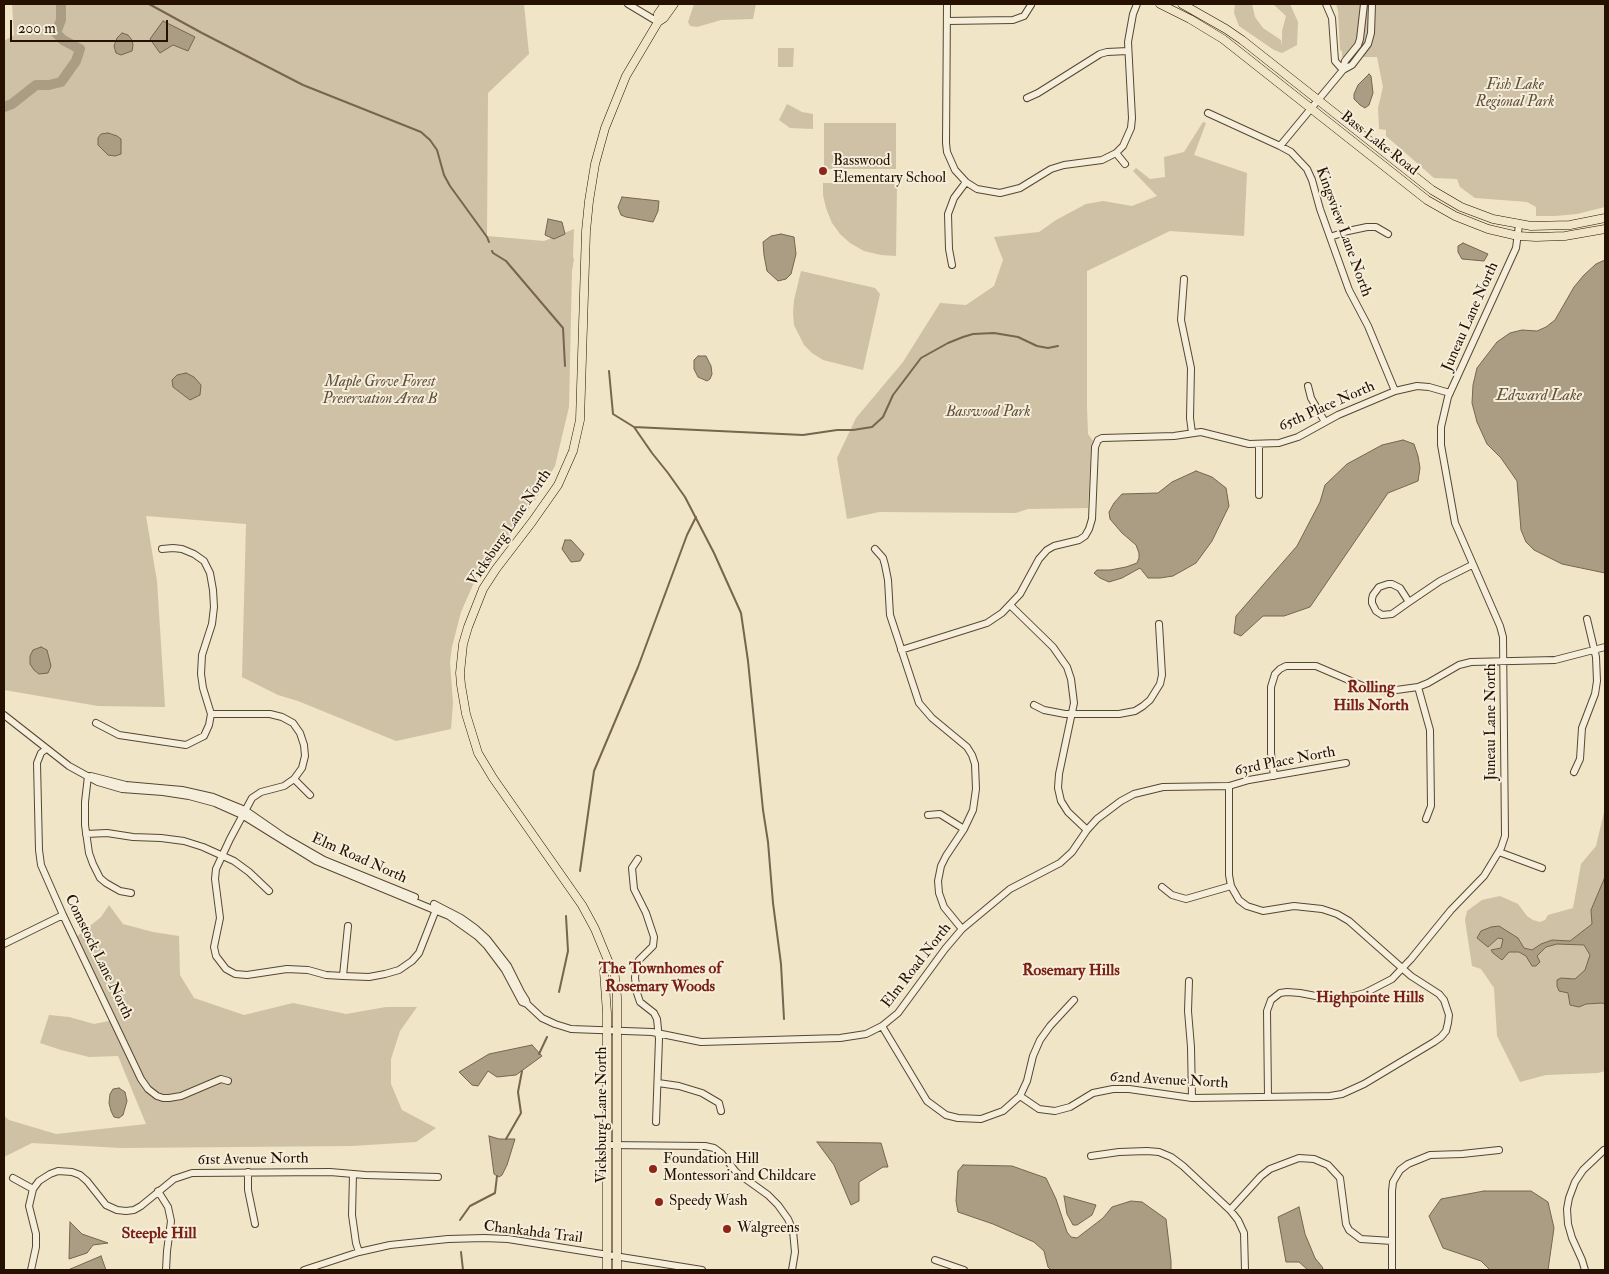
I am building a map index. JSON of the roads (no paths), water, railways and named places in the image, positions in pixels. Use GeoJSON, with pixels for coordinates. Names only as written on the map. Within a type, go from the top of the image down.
{"type":"FeatureCollection","features":[{"type":"Feature","properties":{"kind":"main road","name":"Vicksburg Lane North"},"geometry":{"type":"LineString","coordinates":[[658,22],[658,14],[665,4]]}},
{"type":"Feature","properties":{"kind":"main road","name":"Vicksburg Lane North"},"geometry":{"type":"LineString","coordinates":[[617,1270],[617,984],[614,969],[609,963],[595,929],[582,905],[493,778],[478,753],[466,714],[460,673],[463,644],[483,589],[553,492],[564,473],[573,451],[580,420],[587,216],[595,164],[605,128],[626,76],[658,22],[664,18],[674,4]]}},
{"type":"Feature","properties":{"kind":"main road","name":"Bass Lake Road"},"geometry":{"type":"LineString","coordinates":[[1160,4],[1223,39],[1440,208],[1454,216],[1488,229],[1518,236],[1565,236],[1605,229]]}},
{"type":"Feature","properties":{"kind":"main road","name":"Bass Lake Road"},"geometry":{"type":"LineString","coordinates":[[1182,4],[1226,28],[1442,196],[1471,212],[1520,225],[1557,226],[1586,223],[1605,218]]}},
{"type":"Feature","properties":{"kind":"main road","name":"Vicksburg Lane North"},"geometry":{"type":"LineString","coordinates":[[607,1270],[607,996],[604,971],[609,963]]}},
{"type":"Feature","properties":{"kind":"street"},"geometry":{"type":"LineString","coordinates":[[628,4],[658,22]]}},
{"type":"Feature","properties":{"kind":"street"},"geometry":{"type":"LineString","coordinates":[[947,4],[946,143],[950,161],[960,176],[966,182],[988,192],[1010,191],[1020,188],[1051,169],[1070,164],[1102,160],[1116,153],[1123,146],[1131,128],[1132,118],[1128,52],[1130,28],[1137,4]]}},
{"type":"Feature","properties":{"kind":"street"},"geometry":{"type":"LineString","coordinates":[[1326,4],[1332,18],[1334,61],[1343,70]]}},
{"type":"Feature","properties":{"kind":"street"},"geometry":{"type":"LineString","coordinates":[[1280,146],[1343,70],[1345,61],[1358,45],[1364,4]]}},
{"type":"Feature","properties":{"kind":"street"},"geometry":{"type":"LineString","coordinates":[[1343,70],[1352,66],[1368,44],[1371,33],[1372,4]]}},
{"type":"Feature","properties":{"kind":"street"},"geometry":{"type":"LineString","coordinates":[[947,21],[1013,20],[1024,16],[1031,5]]}},
{"type":"Feature","properties":{"kind":"street"},"geometry":{"type":"LineString","coordinates":[[1026,98],[1038,93],[1100,54],[1128,52]]}},
{"type":"Feature","properties":{"kind":"street","name":"Kingsview Lane North"},"geometry":{"type":"LineString","coordinates":[[1208,113],[1291,152],[1307,169],[1349,290],[1368,326],[1395,391]]}},
{"type":"Feature","properties":{"kind":"street"},"geometry":{"type":"LineString","coordinates":[[1116,153],[1125,164]]}},
{"type":"Feature","properties":{"kind":"street"},"geometry":{"type":"LineString","coordinates":[[952,265],[949,249],[948,214],[954,198],[966,182]]}},
{"type":"Feature","properties":{"kind":"street","name":"Juneau Lane North"},"geometry":{"type":"LineString","coordinates":[[1268,1097],[1267,1010],[1270,1000],[1280,993],[1294,992],[1320,997],[1350,997],[1379,987],[1392,979],[1450,910],[1484,876],[1503,842],[1506,830],[1503,637],[1500,626],[1455,523],[1441,445],[1442,417],[1450,392],[1516,248],[1520,225]]}},
{"type":"Feature","properties":{"kind":"street"},"geometry":{"type":"LineString","coordinates":[[1330,237],[1348,230],[1367,227],[1376,227],[1388,234]]}},
{"type":"Feature","properties":{"kind":"street"},"geometry":{"type":"LineString","coordinates":[[1184,279],[1181,320],[1191,368],[1190,418],[1192,433]]}},
{"type":"Feature","properties":{"kind":"street"},"geometry":{"type":"LineString","coordinates":[[1308,386],[1311,398],[1325,422]]}},
{"type":"Feature","properties":{"kind":"street","name":"65th Place North"},"geometry":{"type":"LineString","coordinates":[[1010,605],[1025,586],[1042,555],[1054,546],[1079,540],[1084,536],[1091,524],[1095,448],[1098,440],[1106,437],[1174,436],[1210,433],[1238,442],[1259,445],[1279,443],[1293,439],[1352,409],[1395,391],[1417,386],[1450,392]]}},
{"type":"Feature","properties":{"kind":"street"},"geometry":{"type":"LineString","coordinates":[[1259,445],[1259,496]]}},
{"type":"Feature","properties":{"kind":"street"},"geometry":{"type":"LineString","coordinates":[[96,723],[119,735],[186,745],[204,736],[209,726],[211,714],[201,674],[202,655],[212,624],[214,607],[210,573],[204,561],[194,554],[182,549],[162,549]]}},
{"type":"Feature","properties":{"kind":"street"},"geometry":{"type":"LineString","coordinates":[[875,549],[885,565],[890,615],[914,693],[919,703],[932,718],[961,740],[972,755],[976,773],[973,810],[964,829],[946,856],[941,866],[938,880],[939,892],[944,907],[962,929]]}},
{"type":"Feature","properties":{"kind":"street"},"geometry":{"type":"LineString","coordinates":[[1409,602],[1400,588],[1392,584],[1379,587],[1372,595],[1374,608],[1382,615],[1392,614],[1449,576],[1472,565]]}},
{"type":"Feature","properties":{"kind":"street"},"geometry":{"type":"LineString","coordinates":[[902,650],[987,622],[1010,605],[1053,647],[1067,667],[1073,691],[1072,714],[1059,774],[1058,788],[1061,801],[1068,812],[1087,830]]}},
{"type":"Feature","properties":{"kind":"street"},"geometry":{"type":"LineString","coordinates":[[1574,772],[1580,759],[1582,728],[1595,694],[1597,682],[1597,668],[1587,619]]}},
{"type":"Feature","properties":{"kind":"street"},"geometry":{"type":"LineString","coordinates":[[1034,705],[1051,712],[1072,714],[1120,714],[1135,710],[1150,700],[1160,684],[1162,675],[1159,624]]}},
{"type":"Feature","properties":{"kind":"street"},"geometry":{"type":"LineString","coordinates":[[1274,776],[1271,754],[1272,680],[1280,669],[1292,665],[1316,666],[1353,683],[1377,690],[1396,691],[1418,687],[1459,665],[1471,662],[1555,660],[1605,647]]}},
{"type":"Feature","properties":{"kind":"street"},"geometry":{"type":"LineString","coordinates":[[1418,687],[1428,718],[1431,743],[1432,806],[1426,819]]}},
{"type":"Feature","properties":{"kind":"street"},"geometry":{"type":"LineString","coordinates":[[211,714],[270,714],[282,717],[293,724],[300,733],[305,756],[302,768],[294,779],[284,786],[261,792],[252,798],[216,869],[215,879],[220,918],[214,947],[216,956],[226,969],[235,974],[247,975],[287,969],[308,970],[326,975],[369,977],[399,970],[412,961],[419,953],[436,907]]}},
{"type":"Feature","properties":{"kind":"street","name":"Elm Road North"},"geometry":{"type":"LineString","coordinates":[[4,715],[69,766],[98,782],[122,789],[189,796],[244,813],[316,861],[436,907],[462,924],[487,946],[505,970],[522,1002],[527,1004],[542,1018],[571,1029],[658,1033],[701,1042],[840,1038],[866,1034],[882,1026],[898,1013],[962,929],[1010,889],[1060,863],[1072,852],[1087,830],[1109,809],[1134,794],[1163,787],[1229,786]]}},
{"type":"Feature","properties":{"kind":"street","name":"Comstock Lane North"},"geometry":{"type":"LineString","coordinates":[[46,748],[37,763],[41,865],[142,1080],[148,1089],[163,1098],[175,1098],[221,1079],[228,1080]]}},
{"type":"Feature","properties":{"kind":"street","name":"63rd Place North"},"geometry":{"type":"LineString","coordinates":[[1229,786],[1346,763]]}},
{"type":"Feature","properties":{"kind":"street"},"geometry":{"type":"LineString","coordinates":[[88,776],[85,802],[86,834],[89,853],[100,878],[120,891],[131,893]]}},
{"type":"Feature","properties":{"kind":"street"},"geometry":{"type":"LineString","coordinates":[[294,779],[310,795]]}},
{"type":"Feature","properties":{"kind":"street"},"geometry":{"type":"LineString","coordinates":[[1162,887],[1172,895],[1186,898],[1231,886],[1229,875],[1229,786]]}},
{"type":"Feature","properties":{"kind":"street"},"geometry":{"type":"LineString","coordinates":[[928,815],[940,814],[964,829]]}},
{"type":"Feature","properties":{"kind":"street"},"geometry":{"type":"LineString","coordinates":[[86,834],[107,833],[184,841],[234,861],[269,891]]}},
{"type":"Feature","properties":{"kind":"street"},"geometry":{"type":"LineString","coordinates":[[1498,852],[1542,868]]}},
{"type":"Feature","properties":{"kind":"street"},"geometry":{"type":"LineString","coordinates":[[638,858],[632,868],[634,890],[653,932],[654,943],[649,952],[639,960],[636,966],[635,978],[638,998],[644,1006],[654,1013],[657,1019],[658,1083],[656,1122]]}},
{"type":"Feature","properties":{"kind":"street","name":"62nd Avenue North"},"geometry":{"type":"LineString","coordinates":[[1020,1096],[1039,1109],[1055,1111],[1070,1106],[1092,1093],[1113,1089],[1129,1089],[1192,1098],[1318,1097],[1342,1094],[1364,1084],[1441,1037],[1448,1023],[1449,1015],[1444,1000],[1403,968],[1361,930],[1336,914],[1308,906],[1294,906],[1263,911],[1255,909],[1239,900],[1231,886]]}},
{"type":"Feature","properties":{"kind":"street"},"geometry":{"type":"LineString","coordinates":[[4,944],[63,915]]}},
{"type":"Feature","properties":{"kind":"street"},"geometry":{"type":"LineString","coordinates":[[343,976],[348,926]]}},
{"type":"Feature","properties":{"kind":"street"},"geometry":{"type":"LineString","coordinates":[[1189,981],[1188,1011],[1192,1098]]}},
{"type":"Feature","properties":{"kind":"street"},"geometry":{"type":"LineString","coordinates":[[882,1026],[924,1096],[936,1108],[946,1115],[958,1118],[970,1120],[986,1118],[1003,1111],[1020,1096],[1027,1081],[1033,1056],[1040,1040],[1055,1019],[1074,1000]]}},
{"type":"Feature","properties":{"kind":"street"},"geometry":{"type":"LineString","coordinates":[[658,1083],[679,1086],[702,1093],[719,1103],[721,1111]]}},
{"type":"Feature","properties":{"kind":"street"},"geometry":{"type":"LineString","coordinates":[[607,1145],[705,1146],[714,1148],[722,1154],[736,1172],[768,1195],[788,1219],[793,1231],[795,1252],[792,1270]]}},
{"type":"Feature","properties":{"kind":"street"},"geometry":{"type":"LineString","coordinates":[[1091,1156],[1136,1150],[1159,1152],[1171,1157],[1230,1210],[1238,1220],[1244,1233],[1245,1270]]}},
{"type":"Feature","properties":{"kind":"street"},"geometry":{"type":"LineString","coordinates":[[1392,1270],[1393,1182],[1400,1170],[1408,1164],[1430,1155],[1499,1150]]}},
{"type":"Feature","properties":{"kind":"street"},"geometry":{"type":"LineString","coordinates":[[1585,1270],[1572,1238],[1568,1224],[1567,1209],[1575,1182],[1583,1170],[1604,1150]]}},
{"type":"Feature","properties":{"kind":"street"},"geometry":{"type":"LineString","coordinates":[[1230,1210],[1261,1176],[1270,1169],[1299,1158],[1314,1159],[1328,1165],[1340,1178],[1346,1224],[1349,1230],[1361,1239],[1392,1241]]}},
{"type":"Feature","properties":{"kind":"street","name":"61st Avenue North"},"geometry":{"type":"LineString","coordinates":[[33,1189],[39,1181],[50,1174],[58,1171],[72,1172],[87,1181],[106,1205],[121,1211],[130,1211],[138,1208],[174,1179],[188,1174],[330,1172],[438,1177]]}},
{"type":"Feature","properties":{"kind":"street"},"geometry":{"type":"LineString","coordinates":[[248,1172],[248,1190],[255,1224]]}},
{"type":"Feature","properties":{"kind":"street"},"geometry":{"type":"LineString","coordinates":[[353,1174],[352,1214],[359,1252]]}},
{"type":"Feature","properties":{"kind":"street"},"geometry":{"type":"LineString","coordinates":[[14,1178],[33,1189],[30,1206],[36,1234],[36,1247],[31,1270]]}},
{"type":"Feature","properties":{"kind":"street"},"geometry":{"type":"LineString","coordinates":[[158,1192],[168,1206],[172,1221],[166,1270]]}},
{"type":"Feature","properties":{"kind":"street","name":"Chankahda Trail"},"geometry":{"type":"LineString","coordinates":[[304,1270],[359,1252],[418,1241],[484,1238],[508,1239],[702,1270]]}},
{"type":"Feature","properties":{"kind":"street"},"geometry":{"type":"LineString","coordinates":[[935,1260],[964,1270]]}},
{"type":"Feature","properties":{"kind":"water"},"geometry":{"type":"Polygon","coordinates":[[[163,21],[195,37],[188,51],[173,45],[160,53],[150,39],[163,21]]]}},
{"type":"Feature","properties":{"kind":"water"},"geometry":{"type":"Polygon","coordinates":[[[122,33],[128,35],[133,45],[132,51],[121,55],[116,53],[114,46],[117,38],[122,33]]]}},
{"type":"Feature","properties":{"kind":"water"},"geometry":{"type":"Polygon","coordinates":[[[1369,74],[1371,76],[1373,93],[1369,105],[1365,108],[1354,99],[1354,94],[1358,85],[1369,74]]]}},
{"type":"Feature","properties":{"kind":"water"},"geometry":{"type":"Polygon","coordinates":[[[108,133],[121,139],[121,154],[115,156],[108,155],[98,145],[98,138],[101,134],[108,133]]]}},
{"type":"Feature","properties":{"kind":"water"},"geometry":{"type":"Polygon","coordinates":[[[622,197],[659,201],[658,211],[653,222],[621,215],[618,207],[622,197]]]}},
{"type":"Feature","properties":{"kind":"water"},"geometry":{"type":"Polygon","coordinates":[[[548,219],[562,222],[565,234],[554,239],[545,235],[548,219]]]}},
{"type":"Feature","properties":{"kind":"water"},"geometry":{"type":"Polygon","coordinates":[[[781,234],[794,237],[796,254],[791,274],[786,279],[778,281],[767,271],[763,242],[771,236],[781,234]]]}},
{"type":"Feature","properties":{"kind":"water"},"geometry":{"type":"Polygon","coordinates":[[[1463,243],[1488,254],[1484,261],[1462,259],[1458,252],[1458,246],[1463,243]]]}},
{"type":"Feature","properties":{"kind":"water","name":"Edward Lake"},"geometry":{"type":"Polygon","coordinates":[[[1605,260],[1605,573],[1562,564],[1534,550],[1526,542],[1521,530],[1517,481],[1501,458],[1487,444],[1477,422],[1472,403],[1473,385],[1477,368],[1497,342],[1510,333],[1522,330],[1537,331],[1546,327],[1555,320],[1574,287],[1584,275],[1596,264],[1605,260]]]}},
{"type":"Feature","properties":{"kind":"water"},"geometry":{"type":"Polygon","coordinates":[[[698,356],[706,356],[711,366],[712,374],[707,381],[698,377],[694,369],[694,360],[698,356]]]}},
{"type":"Feature","properties":{"kind":"water"},"geometry":{"type":"Polygon","coordinates":[[[186,373],[194,377],[201,385],[200,395],[190,400],[173,387],[172,380],[177,375],[186,373]]]}},
{"type":"Feature","properties":{"kind":"water"},"geometry":{"type":"Polygon","coordinates":[[[1403,440],[1414,444],[1420,468],[1418,481],[1388,493],[1310,607],[1284,616],[1263,616],[1241,636],[1234,633],[1236,616],[1297,546],[1320,502],[1325,485],[1347,464],[1382,445],[1403,440]]]}},
{"type":"Feature","properties":{"kind":"water"},"geometry":{"type":"Polygon","coordinates":[[[1196,471],[1212,477],[1226,488],[1229,506],[1212,541],[1196,563],[1173,576],[1160,578],[1148,578],[1140,568],[1122,578],[1109,582],[1094,573],[1097,570],[1126,567],[1137,563],[1139,558],[1136,545],[1110,519],[1109,512],[1122,494],[1158,493],[1172,482],[1196,471]]]}},
{"type":"Feature","properties":{"kind":"water"},"geometry":{"type":"Polygon","coordinates":[[[565,540],[571,540],[584,554],[580,561],[571,562],[562,549],[565,540]]]}},
{"type":"Feature","properties":{"kind":"water"},"geometry":{"type":"Polygon","coordinates":[[[41,647],[47,650],[51,666],[48,673],[39,674],[30,664],[30,656],[33,650],[41,647]]]}},
{"type":"Feature","properties":{"kind":"water"},"geometry":{"type":"Polygon","coordinates":[[[1605,877],[1605,1004],[1586,1004],[1579,1007],[1570,1005],[1568,993],[1559,991],[1557,986],[1557,980],[1561,978],[1575,979],[1585,970],[1590,955],[1584,945],[1557,944],[1546,947],[1537,956],[1540,962],[1536,966],[1532,966],[1526,956],[1519,952],[1509,952],[1502,960],[1493,953],[1491,950],[1501,948],[1503,939],[1498,938],[1488,947],[1477,938],[1481,931],[1499,926],[1518,938],[1524,948],[1532,950],[1552,940],[1570,941],[1592,924],[1591,910],[1605,877]]]}},
{"type":"Feature","properties":{"kind":"water"},"geometry":{"type":"Polygon","coordinates":[[[532,1045],[542,1056],[516,1075],[497,1077],[488,1071],[478,1086],[472,1085],[459,1072],[489,1054],[532,1045]]]}},
{"type":"Feature","properties":{"kind":"water"},"geometry":{"type":"Polygon","coordinates":[[[119,1088],[125,1092],[127,1101],[123,1115],[119,1118],[114,1117],[109,1103],[110,1094],[113,1089],[119,1088]]]}},
{"type":"Feature","properties":{"kind":"water"},"geometry":{"type":"Polygon","coordinates":[[[489,1136],[499,1139],[515,1139],[507,1165],[499,1177],[494,1174],[489,1136]]]}},
{"type":"Feature","properties":{"kind":"water"},"geometry":{"type":"Polygon","coordinates":[[[817,1142],[881,1143],[888,1167],[883,1167],[859,1182],[859,1201],[851,1205],[834,1165],[817,1142]]]}},
{"type":"Feature","properties":{"kind":"water"},"geometry":{"type":"Polygon","coordinates":[[[963,1165],[1012,1166],[1046,1178],[1056,1199],[1067,1232],[1071,1237],[1077,1238],[1103,1218],[1112,1207],[1131,1201],[1142,1202],[1166,1219],[1171,1270],[1051,1270],[1048,1267],[1044,1251],[1034,1242],[993,1224],[958,1212],[956,1201],[958,1171],[963,1165]]]}},
{"type":"Feature","properties":{"kind":"water"},"geometry":{"type":"Polygon","coordinates":[[[1484,1191],[1531,1191],[1548,1202],[1554,1228],[1548,1270],[1490,1270],[1481,1261],[1443,1248],[1429,1216],[1441,1199],[1484,1191]]]}},
{"type":"Feature","properties":{"kind":"water"},"geometry":{"type":"Polygon","coordinates":[[[1064,1196],[1096,1205],[1092,1215],[1077,1225],[1073,1225],[1067,1214],[1064,1196]]]}},
{"type":"Feature","properties":{"kind":"water"},"geometry":{"type":"Polygon","coordinates":[[[1299,1207],[1305,1234],[1315,1258],[1323,1268],[1322,1270],[1308,1270],[1299,1262],[1286,1262],[1278,1217],[1299,1207]]]}},
{"type":"Feature","properties":{"kind":"water"},"geometry":{"type":"Polygon","coordinates":[[[70,1222],[82,1234],[108,1243],[93,1245],[87,1253],[69,1259],[70,1222]]]}},
{"type":"Feature","properties":{"kind":"water"},"geometry":{"type":"Polygon","coordinates":[[[101,1256],[106,1270],[68,1270],[101,1256]]]}},
{"type":"Feature","properties":{"kind":"waterway"},"geometry":{"type":"LineString","coordinates":[[4,107],[12,104],[36,85],[49,85],[61,82],[76,61],[80,49],[63,40],[56,33],[61,20],[61,4]]}},
{"type":"Feature","properties":{"kind":"waterway"},"geometry":{"type":"LineString","coordinates":[[149,4],[303,85],[421,132],[437,150],[444,175],[450,186],[489,242]]}},
{"type":"Feature","properties":{"kind":"waterway"},"geometry":{"type":"LineString","coordinates":[[492,251],[506,261],[563,328],[565,366]]}},
{"type":"Feature","properties":{"kind":"waterway"},"geometry":{"type":"LineString","coordinates":[[609,371],[613,414],[634,427],[803,435],[872,427],[883,417],[893,395],[921,358],[963,337],[973,334],[994,333],[1018,337],[1037,346],[1048,348],[1058,346]]}},
{"type":"Feature","properties":{"kind":"waterway"},"geometry":{"type":"LineString","coordinates":[[634,427],[685,497],[714,553],[741,613],[748,661],[781,964],[784,1019]]}},
{"type":"Feature","properties":{"kind":"waterway"},"geometry":{"type":"LineString","coordinates":[[580,871],[594,771],[638,667],[687,535],[696,517]]}},
{"type":"Feature","properties":{"kind":"waterway"},"geometry":{"type":"LineString","coordinates":[[559,992],[568,951],[566,916]]}},
{"type":"Feature","properties":{"kind":"waterway"},"geometry":{"type":"LineString","coordinates":[[539,1054],[547,1037]]}},
{"type":"Feature","properties":{"kind":"waterway"},"geometry":{"type":"LineString","coordinates":[[506,1139],[521,1113],[518,1092],[522,1071]]}},
{"type":"Feature","properties":{"kind":"waterway"},"geometry":{"type":"LineString","coordinates":[[460,1220],[470,1206],[495,1193],[497,1176]]}},
{"type":"Feature","properties":{"kind":"waterway"},"geometry":{"type":"LineString","coordinates":[[461,1252],[463,1270]]}},
{"type":"Feature","properties":{"kind":"place","name":"Basswood Elementary School"},"geometry":{"type":"Point","coordinates":[823,171]}},
{"type":"Feature","properties":{"kind":"place","name":"Foundation Hill Montessori and Childcare"},"geometry":{"type":"Point","coordinates":[653,1169]}},
{"type":"Feature","properties":{"kind":"place","name":"Speedy Wash"},"geometry":{"type":"Point","coordinates":[659,1202]}},
{"type":"Feature","properties":{"kind":"place","name":"Walgreens"},"geometry":{"type":"Point","coordinates":[727,1229]}},
{"type":"Feature","properties":{"kind":"district","name":"Rolling Hills North"},"geometry":{"type":"Point","coordinates":[1371,698]}},
{"type":"Feature","properties":{"kind":"district","name":"Rosemary Hills"},"geometry":{"type":"Point","coordinates":[1071,972]}},
{"type":"Feature","properties":{"kind":"district","name":"The Townhomes of Rosemary Woods"},"geometry":{"type":"Point","coordinates":[660,979]}},
{"type":"Feature","properties":{"kind":"district","name":"Highpointe Hills"},"geometry":{"type":"Point","coordinates":[1370,999]}},
{"type":"Feature","properties":{"kind":"district","name":"Steeple Hill"},"geometry":{"type":"Point","coordinates":[159,1235]}},
{"type":"Feature","properties":{"kind":"park label","name":"Fish Lake Regional Park"},"geometry":{"type":"Point","coordinates":[1515,94]}},
{"type":"Feature","properties":{"kind":"park label","name":"Maple Grove Forest Preservation Area B"},"geometry":{"type":"Point","coordinates":[380,392]}},
{"type":"Feature","properties":{"kind":"park label","name":"Basswood Park"},"geometry":{"type":"Point","coordinates":[988,413]}}]}
